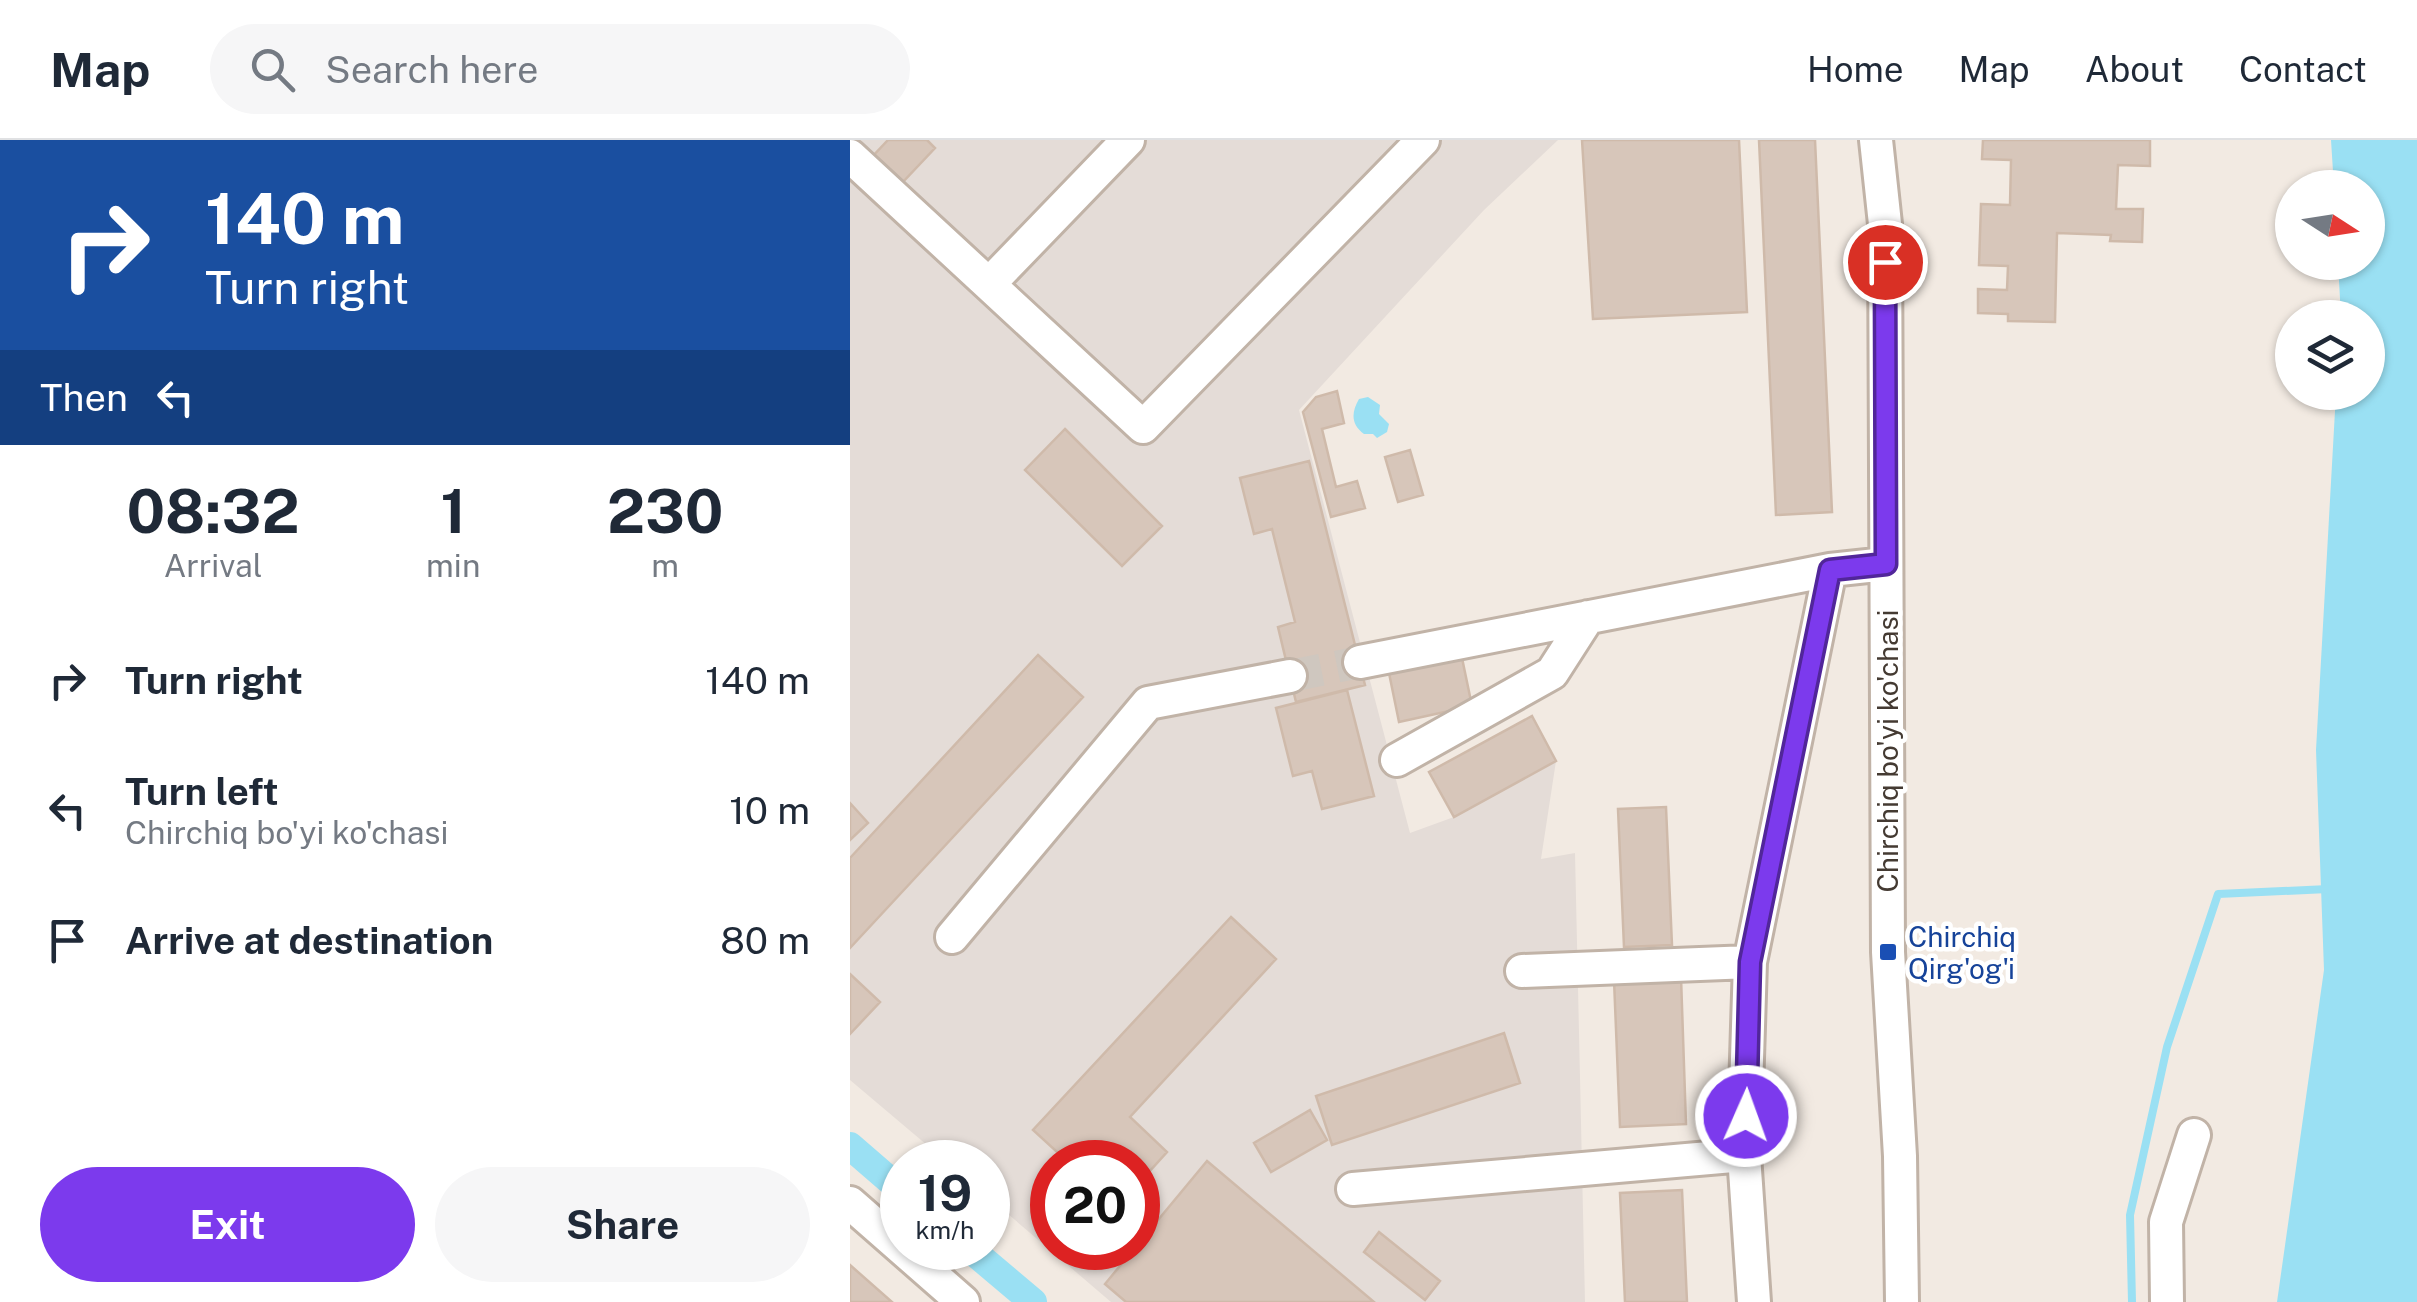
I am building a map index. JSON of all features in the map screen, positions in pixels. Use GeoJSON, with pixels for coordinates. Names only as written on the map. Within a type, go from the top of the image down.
{"type":"FeatureCollection","features":[{"type":"Feature","properties":{"kind":"street"},"geometry":{"type":"LineString","coordinates":[[989,284],[1128,140]]}},
{"type":"Feature","properties":{"kind":"street"},"geometry":{"type":"LineString","coordinates":[[850,156],[1142,426],[1422,140]]}},
{"type":"Feature","properties":{"kind":"street","name":"Chirchiq bo'yi ko'chasi"},"geometry":{"type":"LineString","coordinates":[[1876,140],[1885,224],[1888,952],[1900,1156],[1902,1302]]}},
{"type":"Feature","properties":{"kind":"street"},"geometry":{"type":"LineString","coordinates":[[1360,662],[1830,570],[1886,564]]}},
{"type":"Feature","properties":{"kind":"street"},"geometry":{"type":"LineString","coordinates":[[1754,1302],[1744,1155],[1750,962],[1830,570]]}},
{"type":"Feature","properties":{"kind":"street"},"geometry":{"type":"LineString","coordinates":[[1397,760],[1552,672],[1588,617]]}},
{"type":"Feature","properties":{"kind":"street"},"geometry":{"type":"LineString","coordinates":[[952,937],[1148,703],[1290,676]]}},
{"type":"Feature","properties":{"kind":"street"},"geometry":{"type":"LineString","coordinates":[[1522,971],[1750,962]]}},
{"type":"Feature","properties":{"kind":"street"},"geometry":{"type":"LineString","coordinates":[[2167,1302],[2166,1222],[2194,1135]]}},
{"type":"Feature","properties":{"kind":"street"},"geometry":{"type":"LineString","coordinates":[[1353,1189],[1744,1155]]}},
{"type":"Feature","properties":{"kind":"street"},"geometry":{"type":"LineString","coordinates":[[850,1203],[963,1302]]}},
{"type":"Feature","properties":{"kind":"shaded area"},"geometry":{"type":"Polygon","coordinates":[[[850,140],[1558,140],[1484,210],[1299,410],[1410,833],[1454,817],[1556,761],[1541,859],[1575,853],[1585,1302],[1111,1302],[1074,1270],[1160,1270],[1160,1140],[1030,1140],[1030,1233],[1010,1216],[1010,1140],[921,1140],[850,1080],[850,140]]]}},
{"type":"Feature","properties":{"kind":"water"},"geometry":{"type":"Polygon","coordinates":[[[2331,140],[2417,140],[2417,1302],[2277,1302],[2324,970],[2316,750],[2335,410],[2385,410],[2385,300],[2340,300],[2339,280],[2385,280],[2385,170],[2333,170],[2331,140]]]}},
{"type":"Feature","properties":{"kind":"water"},"geometry":{"type":"Polygon","coordinates":[[[1368,397],[1380,405],[1379,414],[1389,424],[1387,432],[1377,438],[1364,434],[1354,418],[1359,399],[1368,397]]]}},
{"type":"Feature","properties":{"kind":"building"},"geometry":{"type":"Polygon","coordinates":[[[888,140],[927,140],[935,148],[901,184],[872,157],[888,140]]]}},
{"type":"Feature","properties":{"kind":"building"},"geometry":{"type":"Polygon","coordinates":[[[1582,140],[1739,140],[1747,312],[1593,319],[1582,140]]]}},
{"type":"Feature","properties":{"kind":"building"},"geometry":{"type":"Polygon","coordinates":[[[1759,140],[1815,140],[1832,512],[1776,515],[1759,140]]]}},
{"type":"Feature","properties":{"kind":"building"},"geometry":{"type":"Polygon","coordinates":[[[1983,140],[2150,140],[2150,166],[2118,165],[2116,209],[2143,209],[2142,242],[2110,241],[2111,235],[2057,233],[2055,322],[2008,321],[2008,314],[1978,313],[1978,289],[2007,290],[2008,266],[1979,265],[1981,204],[2010,205],[2011,160],[1982,159],[1983,140]]]}},
{"type":"Feature","properties":{"kind":"building"},"geometry":{"type":"Polygon","coordinates":[[[1337,391],[1344,423],[1322,429],[1336,487],[1357,481],[1365,508],[1331,517],[1303,412],[1316,397],[1337,391]]]}},
{"type":"Feature","properties":{"kind":"building"},"geometry":{"type":"Polygon","coordinates":[[[1065,429],[1162,526],[1122,566],[1025,470],[1065,429]]]}},
{"type":"Feature","properties":{"kind":"building"},"geometry":{"type":"Polygon","coordinates":[[[1410,450],[1423,495],[1398,502],[1385,457],[1410,450]]]}},
{"type":"Feature","properties":{"kind":"building"},"geometry":{"type":"Polygon","coordinates":[[[1309,461],[1365,685],[1296,702],[1278,627],[1295,622],[1272,529],[1254,534],[1240,478],[1309,461]]]}},
{"type":"Feature","properties":{"kind":"building"},"geometry":{"type":"Polygon","coordinates":[[[1038,655],[1083,697],[850,948],[850,858],[1038,655]]]}},
{"type":"Feature","properties":{"kind":"building"},"geometry":{"type":"Polygon","coordinates":[[[1462,658],[1472,706],[1399,722],[1389,673],[1462,658]]]}},
{"type":"Feature","properties":{"kind":"building"},"geometry":{"type":"Polygon","coordinates":[[[1347,690],[1374,796],[1322,809],[1312,771],[1293,776],[1276,708],[1347,690]]]}},
{"type":"Feature","properties":{"kind":"building"},"geometry":{"type":"Polygon","coordinates":[[[1532,716],[1556,761],[1454,817],[1429,772],[1532,716]]]}},
{"type":"Feature","properties":{"kind":"building"},"geometry":{"type":"Polygon","coordinates":[[[850,803],[868,823],[850,840],[850,803]]]}},
{"type":"Feature","properties":{"kind":"building"},"geometry":{"type":"Polygon","coordinates":[[[1666,807],[1672,945],[1624,947],[1618,809],[1666,807]]]}},
{"type":"Feature","properties":{"kind":"building"},"geometry":{"type":"Polygon","coordinates":[[[1231,917],[1276,959],[1130,1117],[1154,1140],[1044,1140],[1033,1130],[1231,917]]]}},
{"type":"Feature","properties":{"kind":"building"},"geometry":{"type":"Polygon","coordinates":[[[850,974],[880,1002],[850,1034],[850,974]]]}},
{"type":"Feature","properties":{"kind":"building"},"geometry":{"type":"Polygon","coordinates":[[[1681,977],[1686,1124],[1620,1127],[1614,980],[1681,977]]]}},
{"type":"Feature","properties":{"kind":"building"},"geometry":{"type":"Polygon","coordinates":[[[1504,1033],[1520,1083],[1332,1145],[1316,1096],[1504,1033]]]}},
{"type":"Feature","properties":{"kind":"building"},"geometry":{"type":"Polygon","coordinates":[[[1310,1110],[1327,1140],[1271,1172],[1254,1143],[1310,1110]]]}},
{"type":"Feature","properties":{"kind":"building"},"geometry":{"type":"Polygon","coordinates":[[[1207,1161],[1374,1302],[1126,1302],[1105,1284],[1117,1270],[1160,1270],[1160,1218],[1207,1161]]]}},
{"type":"Feature","properties":{"kind":"building"},"geometry":{"type":"Polygon","coordinates":[[[1682,1190],[1687,1302],[1625,1302],[1620,1193],[1682,1190]]]}},
{"type":"Feature","properties":{"kind":"building"},"geometry":{"type":"Polygon","coordinates":[[[1379,1232],[1440,1281],[1425,1300],[1364,1252],[1379,1232]]]}},
{"type":"Feature","properties":{"kind":"building"},"geometry":{"type":"Polygon","coordinates":[[[850,1265],[892,1302],[850,1302],[850,1265]]]}},
{"type":"Feature","properties":{"kind":"waterway"},"geometry":{"type":"LineString","coordinates":[[2132,1302],[2130,1215],[2167,1047],[2218,894],[2328,889]]}},
{"type":"Feature","properties":{"kind":"waterway"},"geometry":{"type":"LineString","coordinates":[[850,1146],[880,1172]]}},
{"type":"Feature","properties":{"kind":"waterway"},"geometry":{"type":"LineString","coordinates":[[995,1270],[1033,1302]]}},
{"type":"Feature","properties":{"kind":"tunnel"},"geometry":{"type":"LineString","coordinates":[[1290,676],[1360,662]]}},
{"type":"Feature","properties":{"kind":"place","name":"Chirchiq Qirg'og'i"},"geometry":{"type":"Point","coordinates":[1888,952]}},
{"type":"Feature","properties":{"kind":"route"},"geometry":{"type":"LineString","coordinates":[[1746,1116],[1750,962],[1830,570],[1886,564],[1885,262]]}}]}
